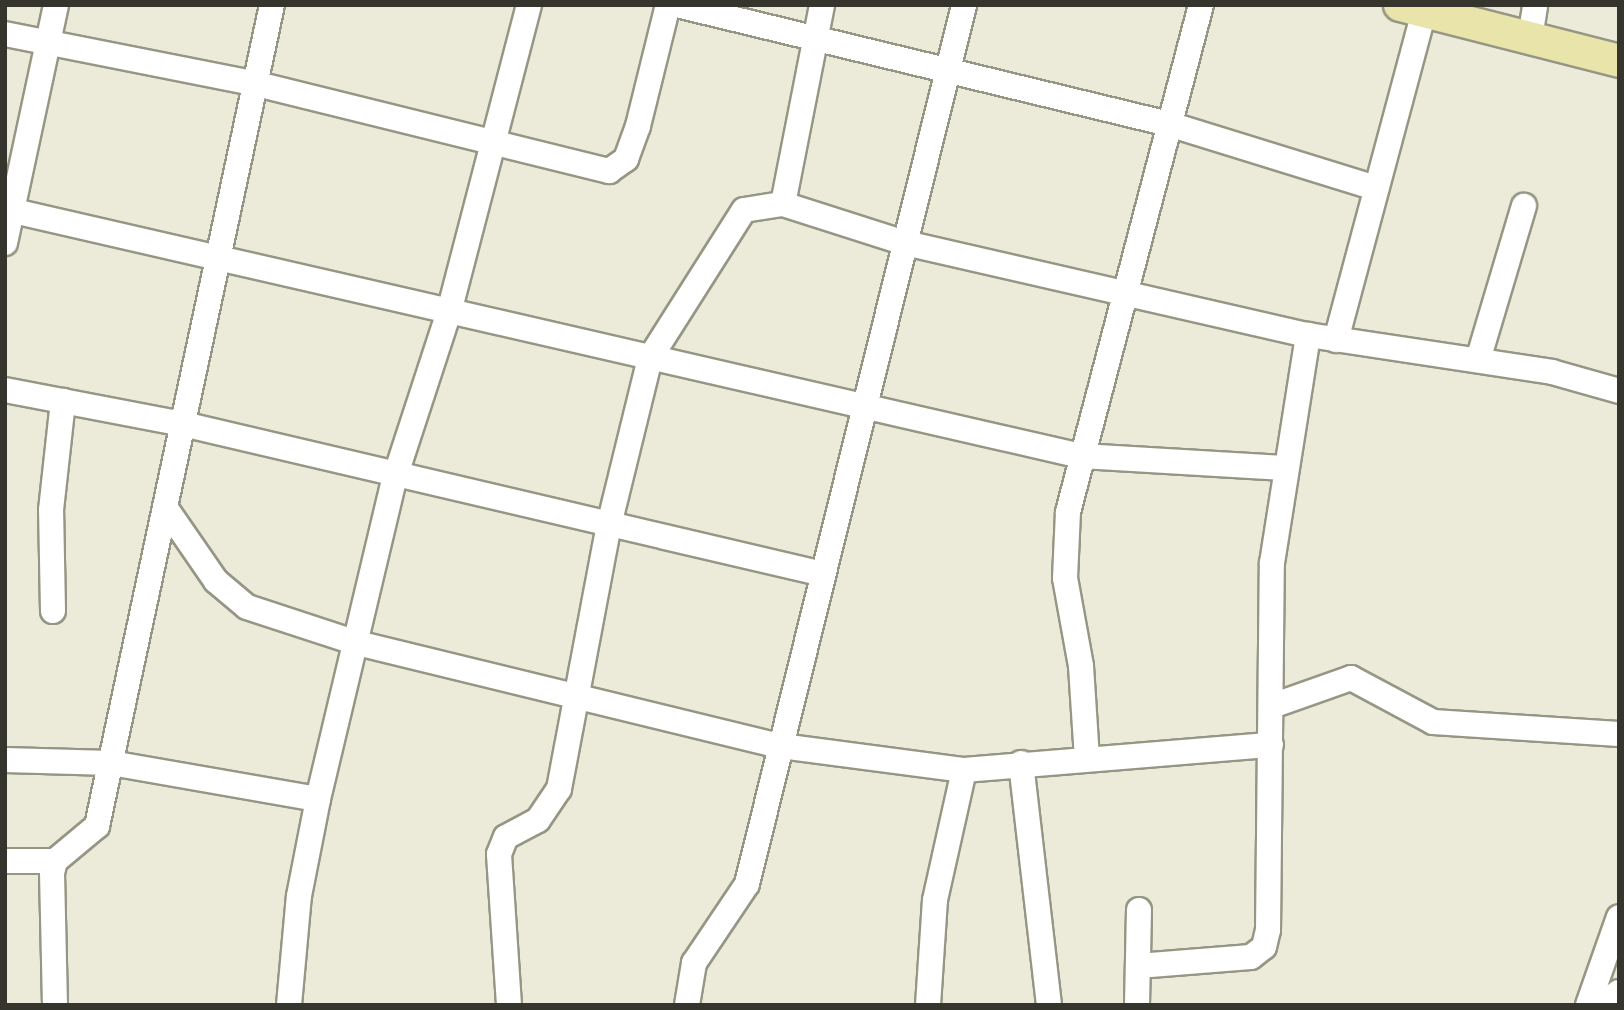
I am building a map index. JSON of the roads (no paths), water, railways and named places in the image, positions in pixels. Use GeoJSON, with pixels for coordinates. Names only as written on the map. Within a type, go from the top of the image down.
{"type":"FeatureCollection","features":[{"type":"Feature","properties":{"kind":"main road"},"geometry":{"type":"LineString","coordinates":[[1412,8],[1619,61]]}},
{"type":"Feature","properties":{"kind":"street"},"geometry":{"type":"LineString","coordinates":[[5,243],[9,210],[56,5]]}},
{"type":"Feature","properties":{"kind":"street"},"geometry":{"type":"LineString","coordinates":[[5,861],[55,861],[92,837],[111,763],[272,5]]}},
{"type":"Feature","properties":{"kind":"street"},"geometry":{"type":"LineString","coordinates":[[289,1005],[299,896],[318,799],[358,643],[395,477],[449,312],[491,140],[529,5]]}},
{"type":"Feature","properties":{"kind":"street"},"geometry":{"type":"LineString","coordinates":[[5,34],[257,85],[491,140],[598,171],[619,166],[638,126],[668,5]]}},
{"type":"Feature","properties":{"kind":"street"},"geometry":{"type":"LineString","coordinates":[[677,5],[816,42],[1169,124],[1376,188]]}},
{"type":"Feature","properties":{"kind":"street"},"geometry":{"type":"LineString","coordinates":[[783,204],[822,5]]}},
{"type":"Feature","properties":{"kind":"street"},"geometry":{"type":"LineString","coordinates":[[687,1005],[694,963],[747,884],[861,407],[964,5]]}},
{"type":"Feature","properties":{"kind":"street"},"geometry":{"type":"LineString","coordinates":[[1087,759],[1065,567],[1081,456],[1202,5]]}},
{"type":"Feature","properties":{"kind":"street"},"geometry":{"type":"LineString","coordinates":[[1530,38],[1535,5]]}},
{"type":"Feature","properties":{"kind":"street"},"geometry":{"type":"LineString","coordinates":[[1336,340],[1376,188],[1412,8]]}},
{"type":"Feature","properties":{"kind":"street"},"geometry":{"type":"LineString","coordinates":[[509,1005],[499,854],[506,837],[552,806],[578,696],[610,525],[650,358],[744,210],[783,204],[905,243],[1124,290],[1308,335],[1478,360],[1619,390]]}},
{"type":"Feature","properties":{"kind":"street"},"geometry":{"type":"LineString","coordinates":[[1478,360],[1524,206]]}},
{"type":"Feature","properties":{"kind":"street"},"geometry":{"type":"LineString","coordinates":[[9,210],[219,256],[449,312],[1081,456],[1285,468]]}},
{"type":"Feature","properties":{"kind":"street"},"geometry":{"type":"LineString","coordinates":[[1138,966],[1251,957],[1264,947],[1272,706],[1272,563],[1308,335]]}},
{"type":"Feature","properties":{"kind":"street"},"geometry":{"type":"LineString","coordinates":[[5,390],[183,424],[395,477],[823,573]]}},
{"type":"Feature","properties":{"kind":"street"},"geometry":{"type":"LineString","coordinates":[[53,611],[51,510],[63,401]]}},
{"type":"Feature","properties":{"kind":"street"},"geometry":{"type":"LineString","coordinates":[[166,507],[232,598],[358,643],[781,746],[964,770],[1271,745]]}},
{"type":"Feature","properties":{"kind":"street"},"geometry":{"type":"LineString","coordinates":[[1272,706],[1351,678],[1433,722],[1619,734]]}},
{"type":"Feature","properties":{"kind":"street"},"geometry":{"type":"LineString","coordinates":[[5,760],[111,763],[318,799]]}},
{"type":"Feature","properties":{"kind":"street"},"geometry":{"type":"LineString","coordinates":[[1021,764],[1049,1005]]}},
{"type":"Feature","properties":{"kind":"street"},"geometry":{"type":"LineString","coordinates":[[928,1005],[935,900],[964,770]]}},
{"type":"Feature","properties":{"kind":"street"},"geometry":{"type":"LineString","coordinates":[[55,861],[55,1005]]}},
{"type":"Feature","properties":{"kind":"street"},"geometry":{"type":"LineString","coordinates":[[1137,1005],[1139,910]]}},
{"type":"Feature","properties":{"kind":"street"},"geometry":{"type":"LineString","coordinates":[[1588,1005],[1619,918]]}},
{"type":"Feature","properties":{"kind":"street"},"geometry":{"type":"LineString","coordinates":[[1601,1005],[1619,992]]}}]}
